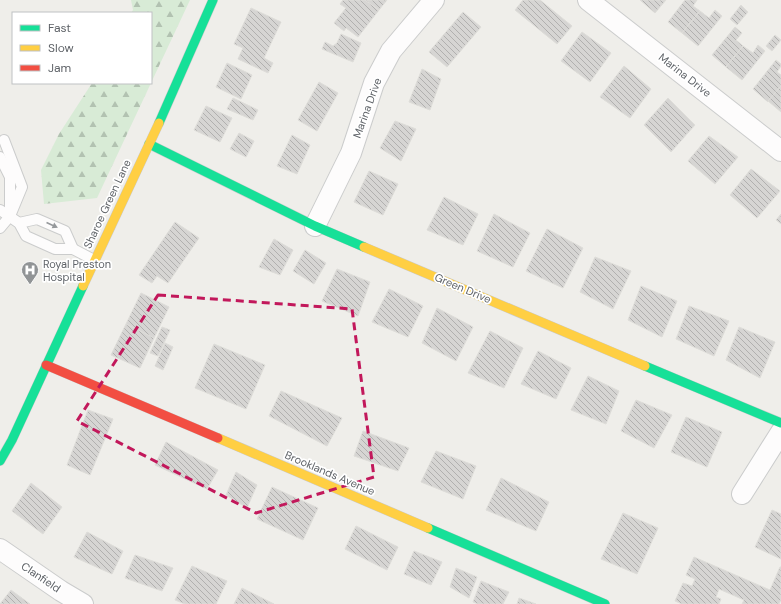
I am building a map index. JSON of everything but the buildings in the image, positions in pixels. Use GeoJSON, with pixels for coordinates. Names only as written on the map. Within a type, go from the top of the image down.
{"type":"FeatureCollection","features":[{"type":"Feature","properties":{"kind":"street","name":"Sharoe Green Lane"},"geometry":{"type":"LineString","coordinates":[[0,461],[12,440],[149,144],[213,0]]}},
{"type":"Feature","properties":{"kind":"street","name":"Marina Drive"},"geometry":{"type":"LineString","coordinates":[[315,226],[351,153],[374,83],[391,51],[434,0]]}},
{"type":"Feature","properties":{"kind":"street","name":"Marina Drive"},"geometry":{"type":"LineString","coordinates":[[588,0],[781,151]]}},
{"type":"Feature","properties":{"kind":"street","name":"Green Drive"},"geometry":{"type":"LineString","coordinates":[[149,144],[315,226],[781,423]]}},
{"type":"Feature","properties":{"kind":"street","name":"Brooklands Avenue"},"geometry":{"type":"LineString","coordinates":[[46,365],[605,604]]}},
{"type":"Feature","properties":{"kind":"street"},"geometry":{"type":"LineString","coordinates":[[742,494],[781,432]]}},
{"type":"Feature","properties":{"kind":"street","name":"Clanfield"},"geometry":{"type":"LineString","coordinates":[[0,548],[83,604]]}},
{"type":"Feature","properties":{"kind":"lane"},"geometry":{"type":"LineString","coordinates":[[0,228],[10,216],[22,187],[4,140]]}},
{"type":"Feature","properties":{"kind":"lane"},"geometry":{"type":"LineString","coordinates":[[0,157],[10,177],[10,216]]}},
{"type":"Feature","properties":{"kind":"lane"},"geometry":{"type":"LineString","coordinates":[[0,210],[19,223],[26,236],[55,249],[73,249],[94,260]]}},
{"type":"Feature","properties":{"kind":"lane"},"geometry":{"type":"LineString","coordinates":[[19,223],[37,219],[65,232],[73,249]]}},
{"type":"Feature","properties":{"kind":"highlighted area"},"geometry":{"type":"Polygon","coordinates":[[[158,295],[352,309],[374,477],[256,513],[77,421],[158,295]]]}},
{"type":"Feature","properties":{"kind":"green space"},"geometry":{"type":"Polygon","coordinates":[[[131,0],[190,0],[152,81],[152,12],[132,12],[133,10],[131,0]]]}},
{"type":"Feature","properties":{"kind":"green space"},"geometry":{"type":"Polygon","coordinates":[[[91,84],[151,84],[97,198],[44,204],[41,170],[59,134],[91,84]]]}},
{"type":"Feature","properties":{"kind":"traffic: fast"},"geometry":{"type":"LineString","coordinates":[[159,123],[213,0]]}},
{"type":"Feature","properties":{"kind":"traffic: fast"},"geometry":{"type":"LineString","coordinates":[[149,144],[315,226],[364,247]]}},
{"type":"Feature","properties":{"kind":"traffic: fast"},"geometry":{"type":"LineString","coordinates":[[0,461],[12,440],[83,286]]}},
{"type":"Feature","properties":{"kind":"traffic: fast"},"geometry":{"type":"LineString","coordinates":[[645,366],[781,423]]}},
{"type":"Feature","properties":{"kind":"traffic: fast"},"geometry":{"type":"LineString","coordinates":[[428,528],[605,604]]}},
{"type":"Feature","properties":{"kind":"traffic: slow"},"geometry":{"type":"LineString","coordinates":[[83,286],[159,123]]}},
{"type":"Feature","properties":{"kind":"traffic: slow"},"geometry":{"type":"LineString","coordinates":[[364,247],[645,366]]}},
{"type":"Feature","properties":{"kind":"traffic: slow"},"geometry":{"type":"LineString","coordinates":[[218,438],[428,528]]}},
{"type":"Feature","properties":{"kind":"traffic: jam"},"geometry":{"type":"LineString","coordinates":[[46,365],[218,438]]}},
{"type":"Feature","properties":{"kind":"place","name":"Royal Preston Hospital"},"geometry":{"type":"Point","coordinates":[30,285]}}]}
